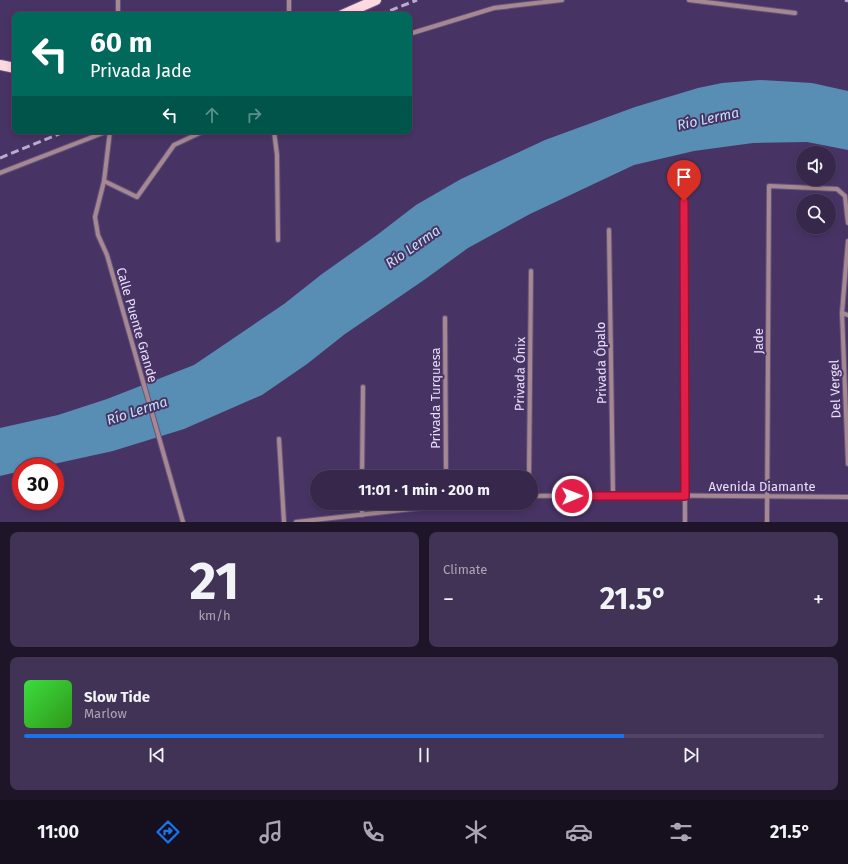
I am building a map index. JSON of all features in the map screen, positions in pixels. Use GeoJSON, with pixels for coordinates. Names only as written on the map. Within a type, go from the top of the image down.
{"type":"FeatureCollection","features":[{"type":"Feature","properties":{"kind":"main road"},"geometry":{"type":"LineString","coordinates":[[349,12],[376,0]]}},
{"type":"Feature","properties":{"kind":"main road"},"geometry":{"type":"LineString","coordinates":[[0,65],[12,67]]}},
{"type":"Feature","properties":{"kind":"street"},"geometry":{"type":"LineString","coordinates":[[118,0],[118,12]]}},
{"type":"Feature","properties":{"kind":"street"},"geometry":{"type":"LineString","coordinates":[[289,0],[289,12]]}},
{"type":"Feature","properties":{"kind":"street"},"geometry":{"type":"LineString","coordinates":[[412,33],[494,8],[562,0]]}},
{"type":"Feature","properties":{"kind":"street"},"geometry":{"type":"LineString","coordinates":[[689,0],[795,13]]}},
{"type":"Feature","properties":{"kind":"street"},"geometry":{"type":"LineString","coordinates":[[0,173],[101,134]]}},
{"type":"Feature","properties":{"kind":"street","name":"Calle Puente Grande"},"geometry":{"type":"LineString","coordinates":[[109,134],[104,181],[95,217],[98,235],[107,255],[183,522]]}},
{"type":"Feature","properties":{"kind":"street"},"geometry":{"type":"LineString","coordinates":[[104,181],[138,197],[174,145],[198,134]]}},
{"type":"Feature","properties":{"kind":"street"},"geometry":{"type":"LineString","coordinates":[[274,134],[277,155],[278,240]]}},
{"type":"Feature","properties":{"kind":"street","name":"Jade"},"geometry":{"type":"LineString","coordinates":[[767,522],[768,186],[837,190],[845,196],[848,223]]}},
{"type":"Feature","properties":{"kind":"street"},"geometry":{"type":"LineString","coordinates":[[684,201],[685,522]]}},
{"type":"Feature","properties":{"kind":"street","name":"Privada Ópalo"},"geometry":{"type":"LineString","coordinates":[[609,230],[613,495]]}},
{"type":"Feature","properties":{"kind":"street","name":"Del Vergel"},"geometry":{"type":"LineString","coordinates":[[848,241],[842,313],[848,464]]}},
{"type":"Feature","properties":{"kind":"street","name":"Privada Ónix"},"geometry":{"type":"LineString","coordinates":[[528,470],[531,271]]}},
{"type":"Feature","properties":{"kind":"street"},"geometry":{"type":"LineString","coordinates":[[842,313],[848,315]]}},
{"type":"Feature","properties":{"kind":"street","name":"Privada Turquesa"},"geometry":{"type":"LineString","coordinates":[[445,318],[446,470]]}},
{"type":"Feature","properties":{"kind":"street"},"geometry":{"type":"LineString","coordinates":[[362,470],[363,387]]}},
{"type":"Feature","properties":{"kind":"street"},"geometry":{"type":"LineString","coordinates":[[279,439],[284,522]]}},
{"type":"Feature","properties":{"kind":"street","name":"Avenida Diamante"},"geometry":{"type":"LineString","coordinates":[[538,496],[848,497]]}},
{"type":"Feature","properties":{"kind":"street"},"geometry":{"type":"LineString","coordinates":[[362,510],[362,515]]}},
{"type":"Feature","properties":{"kind":"street"},"geometry":{"type":"LineString","coordinates":[[296,522],[400,510]]}},
{"type":"Feature","properties":{"kind":"water","name":"Río Lerma"},"geometry":{"type":"Polygon","coordinates":[[[760,80],[812,83],[848,91],[848,150],[836,148],[836,146],[807,142],[753,143],[694,151],[634,165],[530,214],[468,248],[345,334],[307,364],[262,395],[184,429],[113,451],[64,462],[64,458],[12,458],[12,473],[0,476],[0,428],[58,415],[107,399],[194,365],[284,304],[416,205],[461,179],[545,140],[635,107],[698,88],[722,83],[760,80]]]}},
{"type":"Feature","properties":{"kind":"railway"},"geometry":{"type":"LineString","coordinates":[[387,12],[417,0]]}},
{"type":"Feature","properties":{"kind":"railway"},"geometry":{"type":"LineString","coordinates":[[0,158],[59,134]]}},
{"type":"Feature","properties":{"kind":"route"},"geometry":{"type":"LineString","coordinates":[[572,496],[685,496],[684,201]]}}]}
